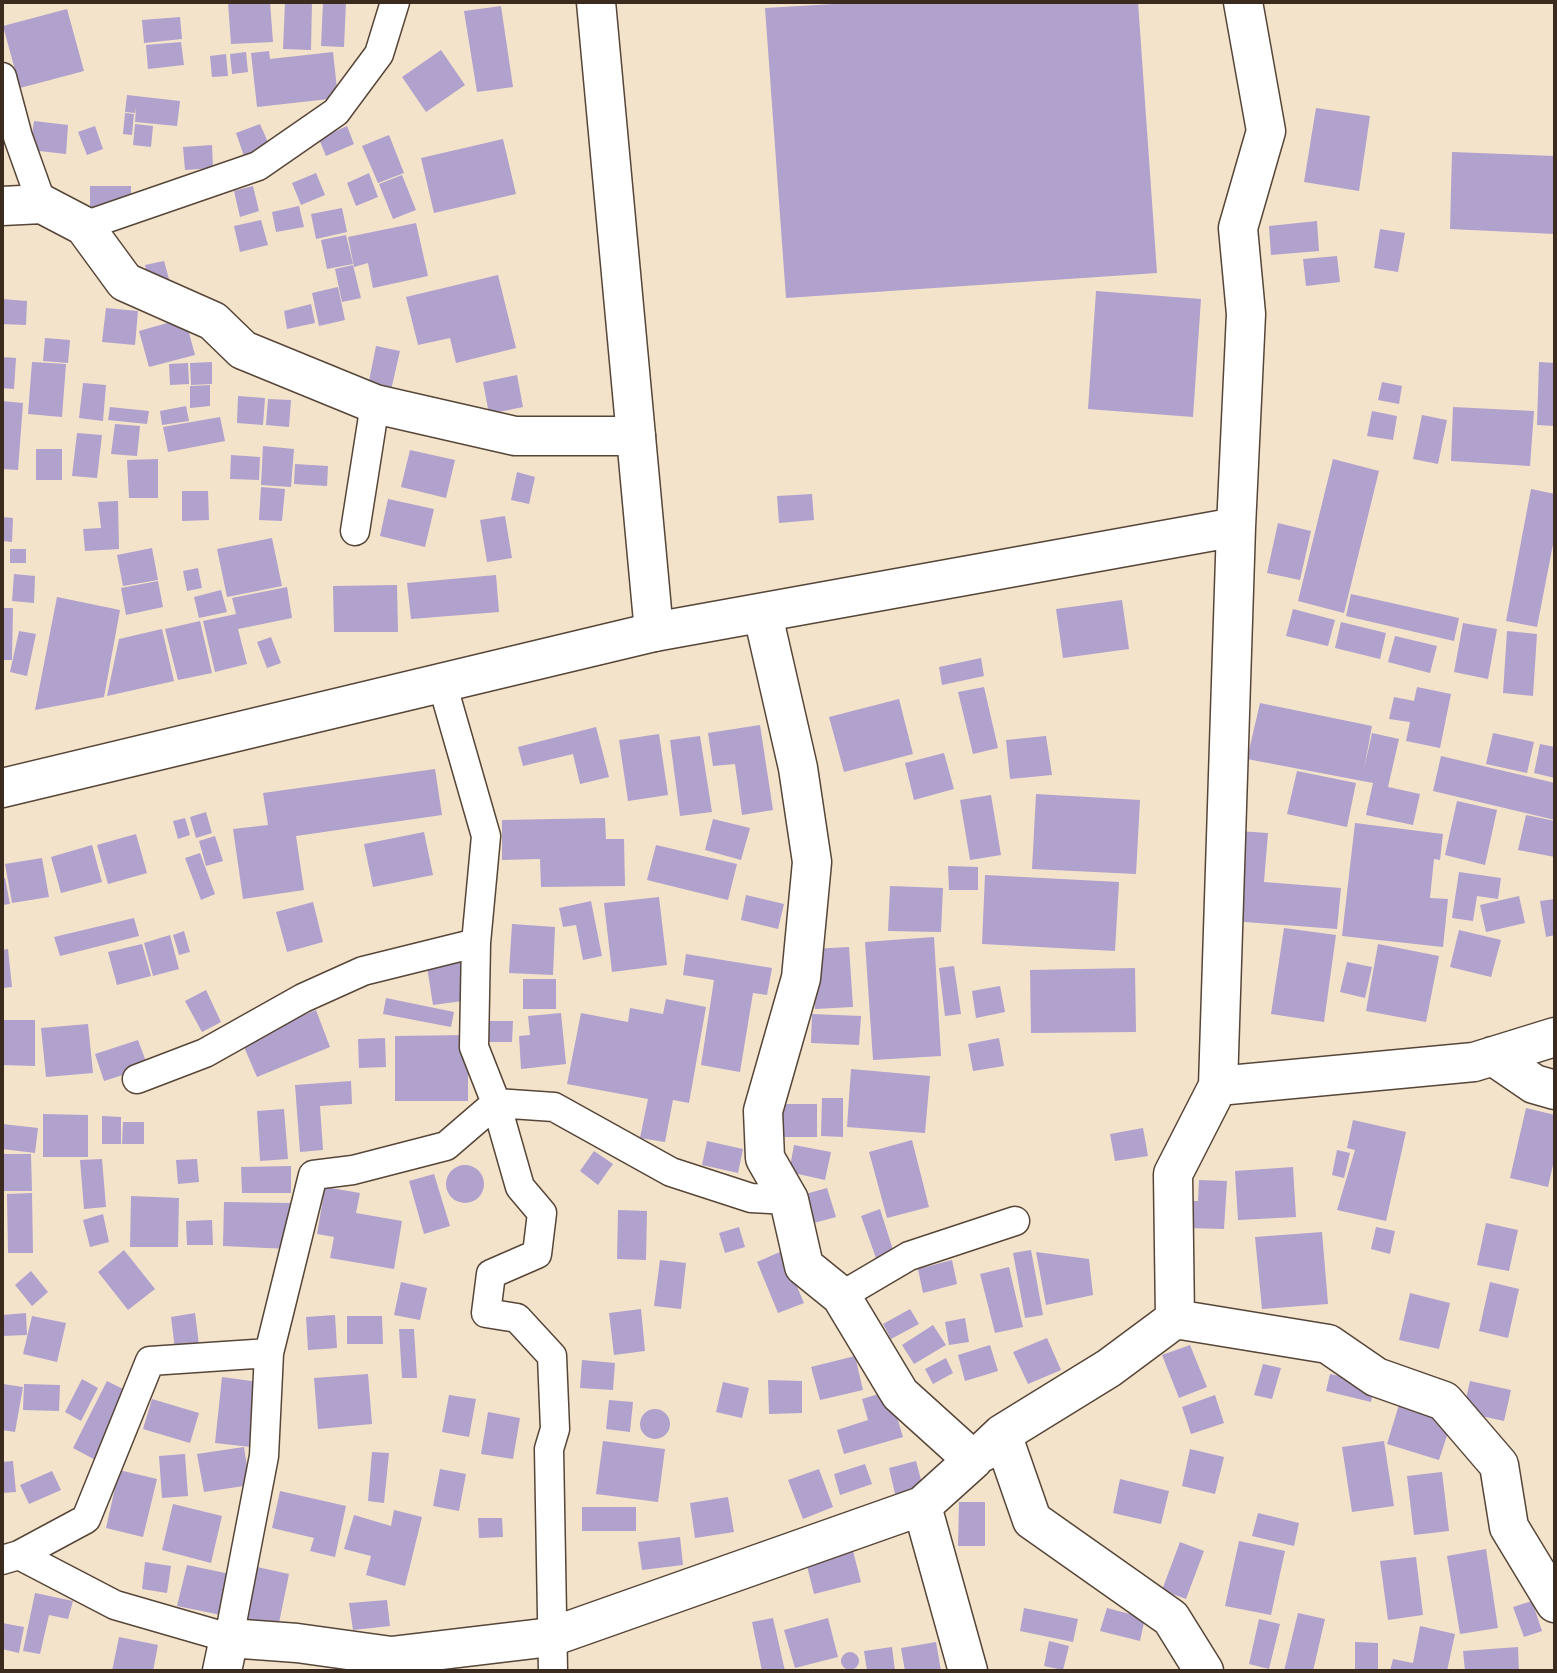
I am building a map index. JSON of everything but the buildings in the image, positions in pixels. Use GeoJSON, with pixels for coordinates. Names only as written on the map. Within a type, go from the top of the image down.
{"type":"FeatureCollection","features":[{"type":"Feature","properties":{"kind":"street"},"geometry":{"type":"LineString","coordinates":[[596,2],[654,632]]}},
{"type":"Feature","properties":{"kind":"street"},"geometry":{"type":"LineString","coordinates":[[1175,1319],[1173,1174],[1218,1086],[1236,527],[1246,314],[1238,228],[1266,131],[1243,2]]}},
{"type":"Feature","properties":{"kind":"street"},"geometry":{"type":"LineString","coordinates":[[2,206],[42,204],[84,226],[125,282],[213,321],[243,350],[374,404],[515,436],[636,436]]}},
{"type":"Feature","properties":{"kind":"street"},"geometry":{"type":"LineString","coordinates":[[2,788],[654,632],[763,615],[1236,527]]}},
{"type":"Feature","properties":{"kind":"street"},"geometry":{"type":"LineString","coordinates":[[763,615],[798,768],[812,862],[801,978],[763,1111],[765,1158],[789,1200],[804,1266],[841,1296],[900,1394],[973,1460]]}},
{"type":"Feature","properties":{"kind":"street"},"geometry":{"type":"LineString","coordinates":[[1218,1086],[1474,1062],[1555,1037]]}},
{"type":"Feature","properties":{"kind":"street"},"geometry":{"type":"LineString","coordinates":[[1493,1056],[1534,1084],[1555,1090]]}},
{"type":"Feature","properties":{"kind":"street"},"geometry":{"type":"LineString","coordinates":[[226,1654],[297,1643],[392,1664],[552,1654],[922,1506],[1002,1434],[1109,1367],[1175,1319],[1328,1344],[1376,1377],[1444,1401],[1499,1465],[1509,1527],[1555,1603]]}},
{"type":"Feature","properties":{"kind":"street"},"geometry":{"type":"LineString","coordinates":[[1002,1434],[1032,1520],[1171,1618],[1204,1671]]}},
{"type":"Feature","properties":{"kind":"street"},"geometry":{"type":"LineString","coordinates":[[922,1506],[968,1671]]}},
{"type":"Feature","properties":{"kind":"lane"},"geometry":{"type":"LineString","coordinates":[[84,226],[258,166],[336,112],[379,54],[395,2]]}},
{"type":"Feature","properties":{"kind":"lane"},"geometry":{"type":"LineString","coordinates":[[2,77],[18,137],[42,204]]}},
{"type":"Feature","properties":{"kind":"lane"},"geometry":{"type":"LineString","coordinates":[[355,531],[374,404]]}},
{"type":"Feature","properties":{"kind":"lane"},"geometry":{"type":"LineString","coordinates":[[442,682],[486,835],[475,943],[474,1047],[496,1103],[520,1188],[542,1213],[537,1254],[491,1274],[486,1313],[517,1318],[552,1356],[555,1429],[549,1449],[552,1654]]}},
{"type":"Feature","properties":{"kind":"lane"},"geometry":{"type":"LineString","coordinates":[[136,1079],[205,1053],[303,998],[363,971],[475,943]]}},
{"type":"Feature","properties":{"kind":"lane"},"geometry":{"type":"LineString","coordinates":[[11,1557],[226,1654],[264,1455],[269,1353],[313,1175],[353,1170],[446,1146],[496,1103],[554,1107],[671,1172],[751,1198],[789,1200]]}},
{"type":"Feature","properties":{"kind":"lane"},"geometry":{"type":"LineString","coordinates":[[841,1296],[909,1256],[1015,1221]]}},
{"type":"Feature","properties":{"kind":"lane"},"geometry":{"type":"LineString","coordinates":[[11,1557],[86,1519],[150,1361],[269,1353]]}}]}
